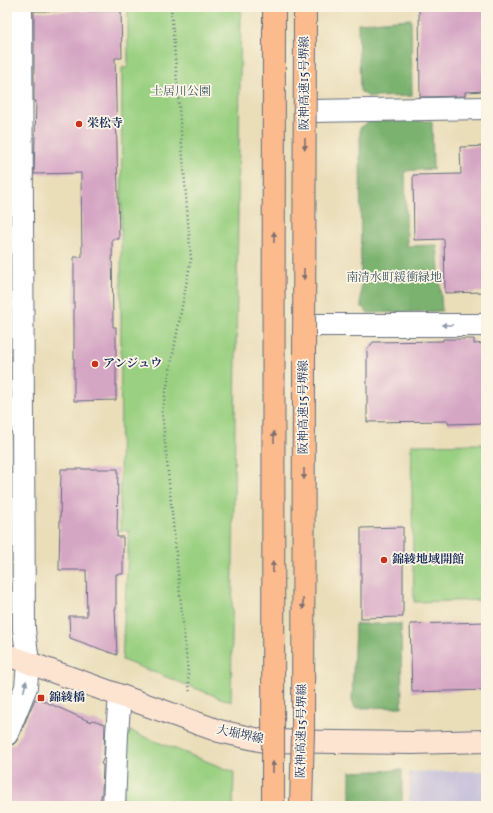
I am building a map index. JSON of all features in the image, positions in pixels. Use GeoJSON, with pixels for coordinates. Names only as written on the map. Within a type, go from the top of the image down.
{"type":"FeatureCollection","features":[{"type":"Feature","properties":{"kind":"highway"},"geometry":{"type":"LineString","coordinates":[[273,806],[274,7]]}},
{"type":"Feature","properties":{"kind":"highway","name":"阪神高速15号堺線"},"geometry":{"type":"LineString","coordinates":[[301,806],[303,725],[305,7]]}},
{"type":"Feature","properties":{"kind":"main road","name":"大堀堺線"},"geometry":{"type":"LineString","coordinates":[[7,655],[219,731],[264,741],[412,743],[486,741]]}},
{"type":"Feature","properties":{"kind":"street"},"geometry":{"type":"LineString","coordinates":[[7,734],[26,687],[28,663],[24,629],[21,7]]}},
{"type":"Feature","properties":{"kind":"street"},"geometry":{"type":"LineString","coordinates":[[312,111],[486,108]]}},
{"type":"Feature","properties":{"kind":"street"},"geometry":{"type":"LineString","coordinates":[[313,325],[486,325]]}},
{"type":"Feature","properties":{"kind":"street"},"geometry":{"type":"LineString","coordinates":[[114,806],[120,696]]}},
{"type":"Feature","properties":{"kind":"path"},"geometry":{"type":"LineString","coordinates":[[171,7],[191,259],[162,412],[190,695]]}},
{"type":"Feature","properties":{"kind":"shaded area"},"geometry":{"type":"Polygon","coordinates":[[[486,771],[486,806],[409,806],[409,772],[486,771]]]}},
{"type":"Feature","properties":{"kind":"green space","name":"土居川公園"},"geometry":{"type":"Polygon","coordinates":[[[128,7],[241,7],[231,702],[122,660],[129,531],[120,530],[122,68],[128,67],[128,7]]]}},
{"type":"Feature","properties":{"kind":"green space"},"geometry":{"type":"Polygon","coordinates":[[[411,19],[412,96],[369,97],[360,91],[358,23],[411,19]]]}},
{"type":"Feature","properties":{"kind":"green space","name":"南清水町緩衝緑地"},"geometry":{"type":"Polygon","coordinates":[[[370,121],[432,121],[433,169],[405,171],[407,246],[437,245],[442,311],[368,313],[361,306],[360,128],[370,121]]]}},
{"type":"Feature","properties":{"kind":"green space"},"geometry":{"type":"Polygon","coordinates":[[[486,444],[486,600],[414,602],[411,445],[486,444]]]}},
{"type":"Feature","properties":{"kind":"green space"},"geometry":{"type":"Polygon","coordinates":[[[355,624],[401,624],[402,707],[355,708],[352,701],[355,624]]]}},
{"type":"Feature","properties":{"kind":"green space"},"geometry":{"type":"Polygon","coordinates":[[[127,730],[234,772],[233,806],[122,806],[127,730]]]}},
{"type":"Feature","properties":{"kind":"green space"},"geometry":{"type":"Polygon","coordinates":[[[402,770],[402,806],[350,806],[350,772],[402,770]]]}},
{"type":"Feature","properties":{"kind":"building"},"geometry":{"type":"Polygon","coordinates":[[[419,7],[486,7],[486,91],[465,92],[465,96],[420,97],[419,7]]]}},
{"type":"Feature","properties":{"kind":"building"},"geometry":{"type":"Polygon","coordinates":[[[7,11],[9,11],[9,101],[7,101],[7,11]]]}},
{"type":"Feature","properties":{"kind":"building"},"geometry":{"type":"Polygon","coordinates":[[[34,11],[121,11],[122,58],[115,58],[119,239],[112,239],[113,327],[116,327],[116,400],[74,401],[74,257],[82,257],[81,173],[34,174],[36,101],[34,101],[34,11]]]}},
{"type":"Feature","properties":{"kind":"building"},"geometry":{"type":"Polygon","coordinates":[[[486,146],[486,292],[445,293],[444,239],[414,240],[413,175],[461,174],[460,147],[486,146]]]}},
{"type":"Feature","properties":{"kind":"building"},"geometry":{"type":"Polygon","coordinates":[[[443,339],[474,339],[474,344],[486,343],[486,423],[448,424],[448,421],[367,422],[367,350],[373,342],[443,341],[443,339]]]}},
{"type":"Feature","properties":{"kind":"building"},"geometry":{"type":"Polygon","coordinates":[[[61,469],[118,469],[117,537],[123,537],[123,574],[116,574],[115,609],[117,655],[70,638],[69,616],[87,616],[86,570],[59,570],[61,469]]]}},
{"type":"Feature","properties":{"kind":"building"},"geometry":{"type":"Polygon","coordinates":[[[403,527],[403,617],[361,618],[361,528],[403,527]]]}},
{"type":"Feature","properties":{"kind":"building"},"geometry":{"type":"Polygon","coordinates":[[[486,622],[486,690],[412,692],[410,624],[486,622]]]}},
{"type":"Feature","properties":{"kind":"building"},"geometry":{"type":"Polygon","coordinates":[[[7,687],[12,689],[7,701],[7,687]]]}},
{"type":"Feature","properties":{"kind":"building"},"geometry":{"type":"Polygon","coordinates":[[[35,699],[39,699],[91,722],[92,720],[105,724],[104,757],[101,764],[103,765],[102,793],[99,806],[7,806],[7,746],[14,744],[18,739],[35,699]]]}},
{"type":"Feature","properties":{"kind":"place","name":"栄松寺"},"geometry":{"type":"Point","coordinates":[79,124]}},
{"type":"Feature","properties":{"kind":"place","name":"アンジュウ"},"geometry":{"type":"Point","coordinates":[95,364]}},
{"type":"Feature","properties":{"kind":"place","name":"錦綾地域開館"},"geometry":{"type":"Point","coordinates":[384,560]}},
{"type":"Feature","properties":{"kind":"place","name":"錦綾橋"},"geometry":{"type":"Point","coordinates":[41,698]}}]}
